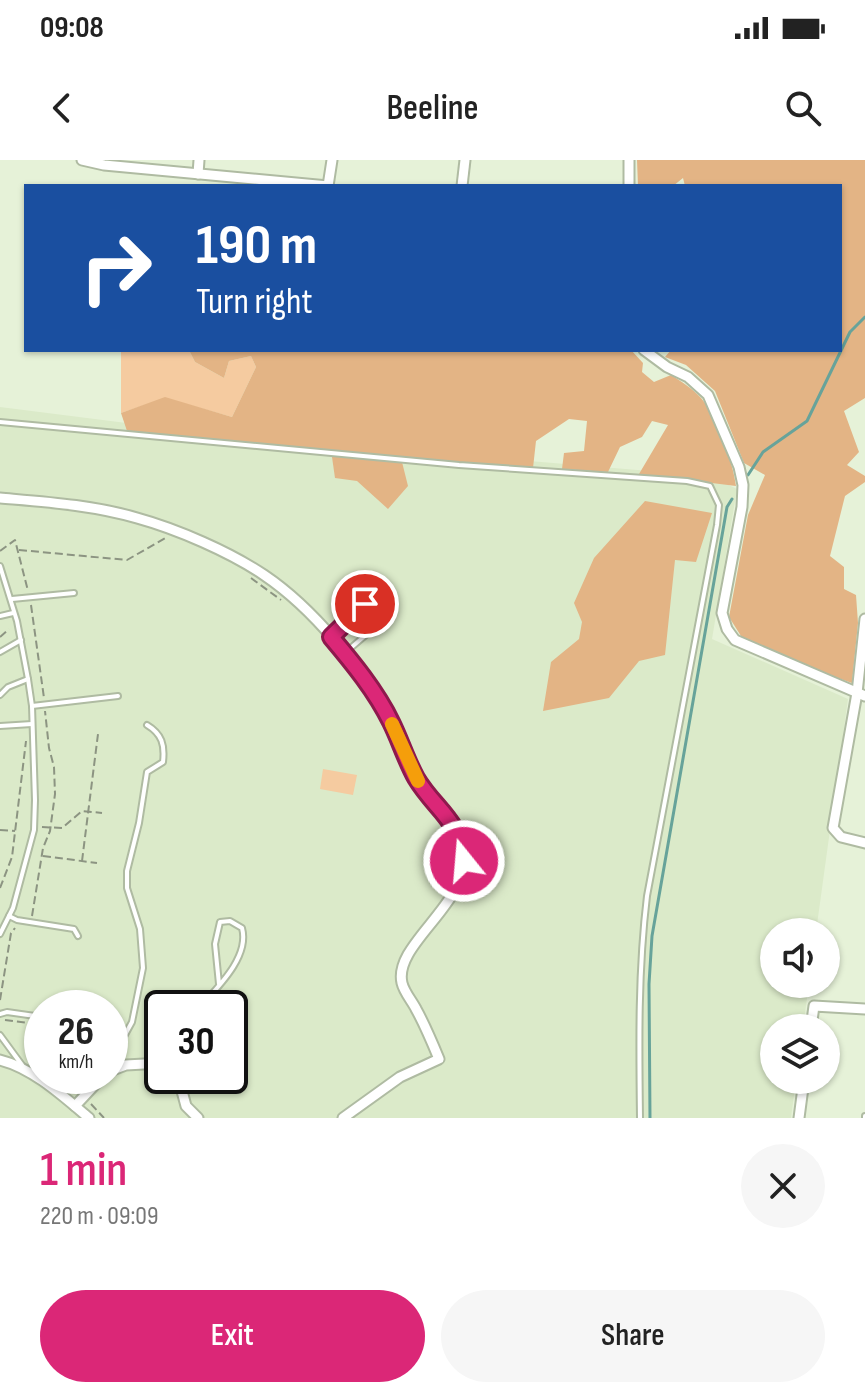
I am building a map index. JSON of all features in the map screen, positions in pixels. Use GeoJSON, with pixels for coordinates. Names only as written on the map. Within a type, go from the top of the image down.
{"type":"FeatureCollection","features":[{"type":"Feature","properties":{"kind":"street"},"geometry":{"type":"LineString","coordinates":[[82,160],[104,165],[306,184]]}},
{"type":"Feature","properties":{"kind":"street"},"geometry":{"type":"LineString","coordinates":[[198,174],[199,160]]}},
{"type":"Feature","properties":{"kind":"street"},"geometry":{"type":"LineString","coordinates":[[328,184],[332,160]]}},
{"type":"Feature","properties":{"kind":"street"},"geometry":{"type":"LineString","coordinates":[[462,184],[465,160]]}},
{"type":"Feature","properties":{"kind":"street"},"geometry":{"type":"LineString","coordinates":[[629,160],[629,184]]}},
{"type":"Feature","properties":{"kind":"street"},"geometry":{"type":"LineString","coordinates":[[647,352],[688,377],[708,395],[739,467],[743,485],[742,507],[722,613],[727,629],[735,640],[861,694]]}},
{"type":"Feature","properties":{"kind":"street"},"geometry":{"type":"LineString","coordinates":[[0,498],[81,506],[135,517],[187,536],[263,575],[308,613],[345,653],[389,719],[417,779],[456,828],[464,861],[459,882],[406,957],[402,971],[402,984],[439,1059],[400,1077],[343,1118]]}},
{"type":"Feature","properties":{"kind":"street"},"geometry":{"type":"LineString","coordinates":[[865,619],[861,694],[833,828],[841,837],[865,843]]}},
{"type":"Feature","properties":{"kind":"street"},"geometry":{"type":"LineString","coordinates":[[813,1014],[814,1006],[865,1009]]}},
{"type":"Feature","properties":{"kind":"street"},"geometry":{"type":"LineString","coordinates":[[0,1060],[24,1071]]}},
{"type":"Feature","properties":{"kind":"street"},"geometry":{"type":"LineString","coordinates":[[58,1094],[89,1118]]}},
{"type":"Feature","properties":{"kind":"street"},"geometry":{"type":"LineString","coordinates":[[75,1106],[86,1094]]}},
{"type":"Feature","properties":{"kind":"street"},"geometry":{"type":"LineString","coordinates":[[183,1094],[186,1106],[198,1118]]}},
{"type":"Feature","properties":{"kind":"street"},"geometry":{"type":"LineString","coordinates":[[799,1118],[802,1094]]}},
{"type":"Feature","properties":{"kind":"lane"},"geometry":{"type":"LineString","coordinates":[[0,422],[459,465],[687,481],[710,486],[719,505],[717,525],[642,935],[639,970],[640,1118]]}},
{"type":"Feature","properties":{"kind":"lane"},"geometry":{"type":"LineString","coordinates":[[0,566],[21,640],[32,706],[34,830],[9,916],[0,934]]}},
{"type":"Feature","properties":{"kind":"lane"},"geometry":{"type":"LineString","coordinates":[[11,599],[74,593]]}},
{"type":"Feature","properties":{"kind":"lane"},"geometry":{"type":"LineString","coordinates":[[331,637],[365,604],[381,622],[345,653]]}},
{"type":"Feature","properties":{"kind":"lane"},"geometry":{"type":"LineString","coordinates":[[0,616],[14,612]]}},
{"type":"Feature","properties":{"kind":"lane"},"geometry":{"type":"LineString","coordinates":[[0,652],[21,640]]}},
{"type":"Feature","properties":{"kind":"lane"},"geometry":{"type":"LineString","coordinates":[[0,695],[8,687],[28,679]]}},
{"type":"Feature","properties":{"kind":"lane"},"geometry":{"type":"LineString","coordinates":[[32,706],[118,696]]}},
{"type":"Feature","properties":{"kind":"lane"},"geometry":{"type":"LineString","coordinates":[[0,726],[32,724]]}},
{"type":"Feature","properties":{"kind":"lane"},"geometry":{"type":"LineString","coordinates":[[128,1029],[143,968],[140,929],[127,888],[131,850],[139,823],[147,772],[163,762],[165,748],[158,731],[147,725]]}},
{"type":"Feature","properties":{"kind":"lane"},"geometry":{"type":"LineString","coordinates":[[9,916],[74,929],[78,936]]}},
{"type":"Feature","properties":{"kind":"lane"},"geometry":{"type":"LineString","coordinates":[[214,990],[219,984],[236,962],[244,936],[242,928],[230,921],[220,922],[216,931],[219,984]]}},
{"type":"Feature","properties":{"kind":"lane"},"geometry":{"type":"LineString","coordinates":[[0,1014],[24,1014]]}},
{"type":"Feature","properties":{"kind":"lane"},"geometry":{"type":"LineString","coordinates":[[0,1035],[24,1068]]}},
{"type":"Feature","properties":{"kind":"path"},"geometry":{"type":"LineString","coordinates":[[19,550],[127,560],[172,536]]}},
{"type":"Feature","properties":{"kind":"path"},"geometry":{"type":"LineString","coordinates":[[0,551],[15,540],[29,598],[44,699]]}},
{"type":"Feature","properties":{"kind":"path"},"geometry":{"type":"LineString","coordinates":[[244,573],[282,601]]}},
{"type":"Feature","properties":{"kind":"path"},"geometry":{"type":"LineString","coordinates":[[0,637],[9,629]]}},
{"type":"Feature","properties":{"kind":"path"},"geometry":{"type":"LineString","coordinates":[[25,915],[34,916],[55,794],[45,710]]}},
{"type":"Feature","properties":{"kind":"path"},"geometry":{"type":"LineString","coordinates":[[82,861],[98,734]]}},
{"type":"Feature","properties":{"kind":"path"},"geometry":{"type":"LineString","coordinates":[[0,888],[12,857],[26,740]]}},
{"type":"Feature","properties":{"kind":"path"},"geometry":{"type":"LineString","coordinates":[[41,827],[62,828],[78,813],[102,813]]}},
{"type":"Feature","properties":{"kind":"path"},"geometry":{"type":"LineString","coordinates":[[0,830],[15,831]]}},
{"type":"Feature","properties":{"kind":"path"},"geometry":{"type":"LineString","coordinates":[[42,856],[97,863]]}},
{"type":"Feature","properties":{"kind":"path"},"geometry":{"type":"LineString","coordinates":[[0,1000],[11,933],[16,926]]}},
{"type":"Feature","properties":{"kind":"path"},"geometry":{"type":"LineString","coordinates":[[5,1020],[24,1022]]}},
{"type":"Feature","properties":{"kind":"path"},"geometry":{"type":"LineString","coordinates":[[91,1104],[104,1118]]}},
{"type":"Feature","properties":{"kind":"shaded area"},"geometry":{"type":"Polygon","coordinates":[[[637,160],[865,160],[865,398],[844,411],[859,452],[847,465],[865,476],[865,482],[845,496],[830,556],[844,567],[844,589],[856,595],[858,623],[852,683],[787,660],[741,636],[729,617],[748,515],[765,475],[744,463],[715,391],[686,365],[665,357],[669,352],[842,352],[842,184],[684,184],[683,178],[676,184],[638,184],[637,160]]]}},
{"type":"Feature","properties":{"kind":"shaded area"},"geometry":{"type":"Polygon","coordinates":[[[121,352],[190,352],[195,362],[224,378],[229,361],[251,356],[256,367],[232,417],[165,398],[121,413],[121,352]]]}},
{"type":"Feature","properties":{"kind":"shaded area"},"geometry":{"type":"Polygon","coordinates":[[[190,352],[633,352],[643,363],[642,372],[654,382],[671,375],[701,398],[723,440],[736,486],[639,474],[668,425],[652,421],[642,437],[620,447],[608,472],[562,469],[564,453],[584,451],[587,421],[569,419],[536,441],[533,468],[401,458],[408,486],[388,509],[357,481],[335,478],[331,450],[127,431],[121,413],[165,397],[232,417],[256,367],[251,356],[229,361],[224,378],[195,362],[190,352]]]}},
{"type":"Feature","properties":{"kind":"shaded area"},"geometry":{"type":"Polygon","coordinates":[[[0,407],[237,437],[710,476],[737,489],[712,639],[848,699],[818,918],[760,918],[760,998],[807,998],[805,1014],[760,1014],[760,1094],[794,1094],[791,1118],[0,1118],[0,407]]]}},
{"type":"Feature","properties":{"kind":"shaded area"},"geometry":{"type":"Polygon","coordinates":[[[645,501],[712,513],[696,562],[675,560],[665,655],[639,661],[609,698],[543,711],[551,662],[579,639],[582,622],[574,603],[594,558],[645,501]]]}},
{"type":"Feature","properties":{"kind":"shaded area"},"geometry":{"type":"Polygon","coordinates":[[[323,769],[357,775],[353,795],[320,789],[323,769]]]}},
{"type":"Feature","properties":{"kind":"waterway"},"geometry":{"type":"LineString","coordinates":[[842,349],[850,332],[865,317]]}},
{"type":"Feature","properties":{"kind":"waterway"},"geometry":{"type":"LineString","coordinates":[[748,475],[763,452],[807,421],[840,352]]}},
{"type":"Feature","properties":{"kind":"waterway"},"geometry":{"type":"LineString","coordinates":[[650,1118],[649,984],[652,936],[727,507],[732,499]]}},
{"type":"Feature","properties":{"kind":"slow traffic"},"geometry":{"type":"LineString","coordinates":[[392,724],[418,781]]}},
{"type":"Feature","properties":{"kind":"route"},"geometry":{"type":"LineString","coordinates":[[365,604],[331,637],[389,719],[417,779],[456,828],[464,861]]}}]}
